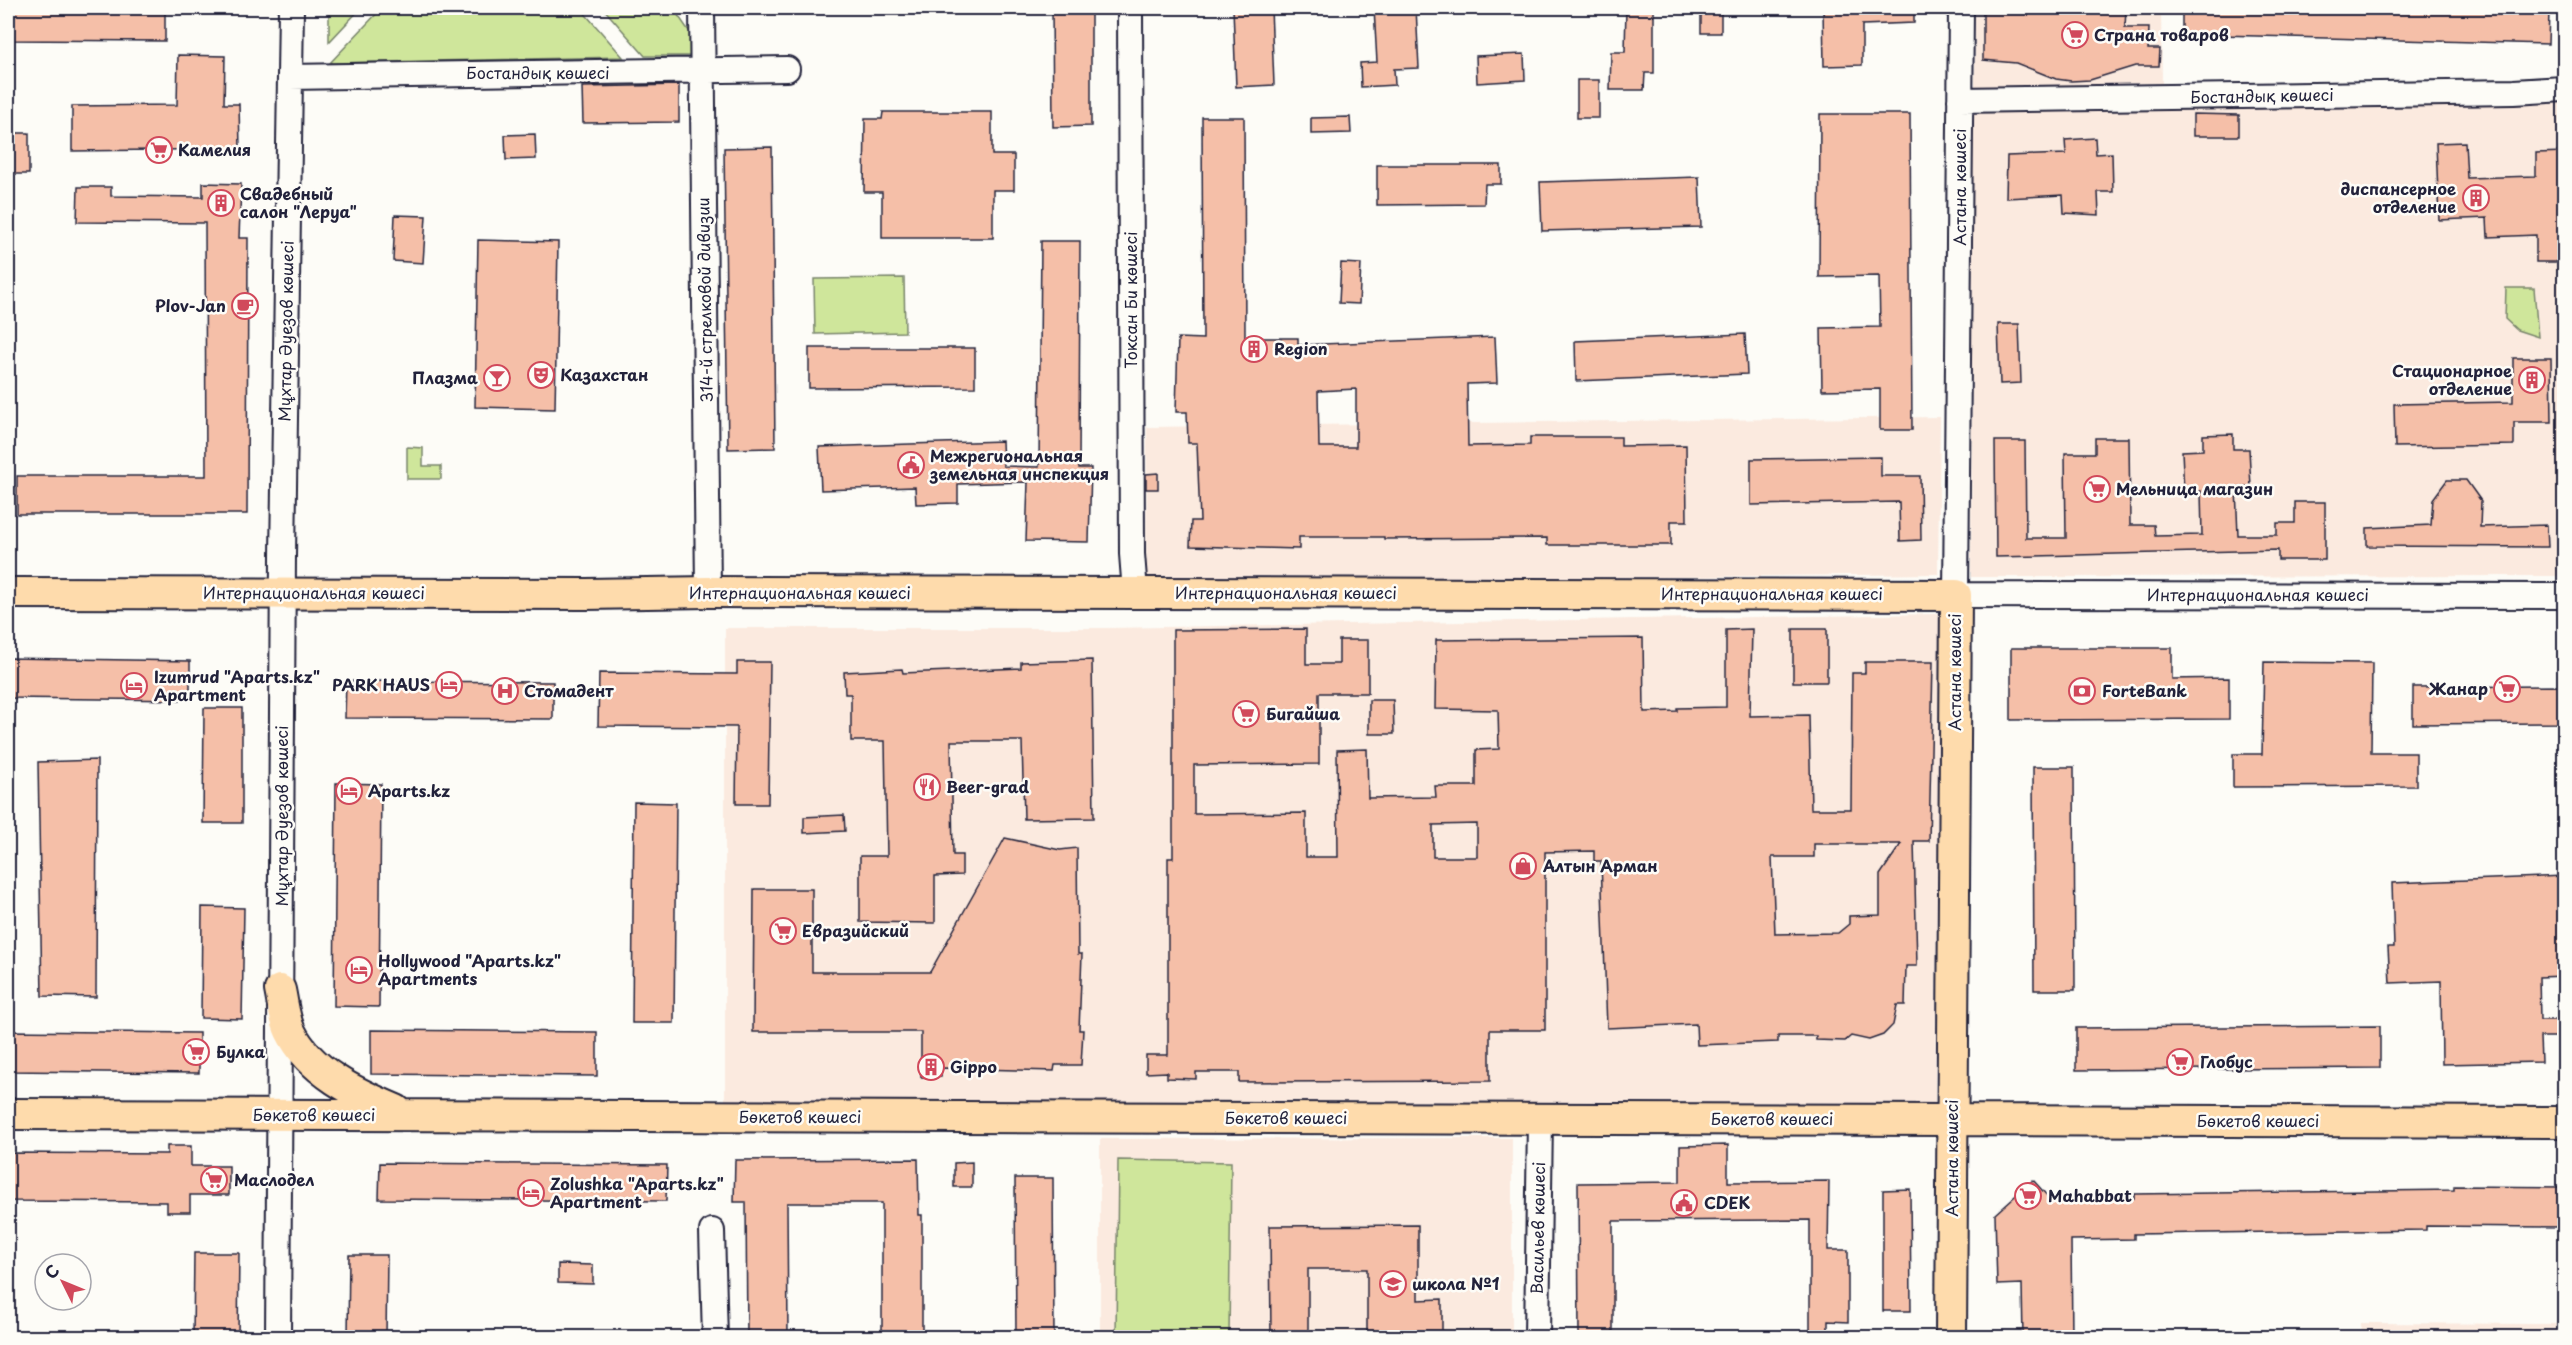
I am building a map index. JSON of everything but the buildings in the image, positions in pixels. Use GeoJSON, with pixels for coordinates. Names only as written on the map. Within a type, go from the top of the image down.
{"type":"FeatureCollection","features":[{"type":"Feature","properties":{"kind":"main road","name":"Интернациональная көшесі"},"geometry":{"type":"LineString","coordinates":[[8,593],[1135,592],[1956,595]]}},
{"type":"Feature","properties":{"kind":"main road","name":"Астана көшесі"},"geometry":{"type":"LineString","coordinates":[[1951,1338],[1956,595]]}},
{"type":"Feature","properties":{"kind":"main road"},"geometry":{"type":"LineString","coordinates":[[280,990],[290,1029],[301,1048],[316,1064],[357,1094],[407,1115]]}},
{"type":"Feature","properties":{"kind":"main road","name":"Бөкетов көшесі"},"geometry":{"type":"LineString","coordinates":[[8,1114],[2565,1122]]}},
{"type":"Feature","properties":{"kind":"street","name":"Мұхтар Әуезов көшесі"},"geometry":{"type":"LineString","coordinates":[[278,1338],[283,593],[291,8]]}},
{"type":"Feature","properties":{"kind":"street","name":"314-й стрелковой дивизии"},"geometry":{"type":"LineString","coordinates":[[702,8],[708,592]]}},
{"type":"Feature","properties":{"kind":"street","name":"Токсан Би көшесі"},"geometry":{"type":"LineString","coordinates":[[1130,8],[1132,554],[1135,592]]}},
{"type":"Feature","properties":{"kind":"street","name":"Астана көшесі"},"geometry":{"type":"LineString","coordinates":[[1956,595],[1961,8]]}},
{"type":"Feature","properties":{"kind":"street","name":"Бостандық көшесі"},"geometry":{"type":"LineString","coordinates":[[290,77],[787,69]]}},
{"type":"Feature","properties":{"kind":"street","name":"Бостандық көшесі"},"geometry":{"type":"LineString","coordinates":[[1960,100],[2490,93],[2565,89]]}},
{"type":"Feature","properties":{"kind":"street","name":"Интернациональная көшесі"},"geometry":{"type":"LineString","coordinates":[[1956,595],[2565,596]]}},
{"type":"Feature","properties":{"kind":"street","name":"Васильев көшесі"},"geometry":{"type":"LineString","coordinates":[[1537,1338],[1540,1119]]}},
{"type":"Feature","properties":{"kind":"street"},"geometry":{"type":"LineString","coordinates":[[712,1231],[715,1338]]}},
{"type":"Feature","properties":{"kind":"shaded area"},"geometry":{"type":"Polygon","coordinates":[[[1975,8],[2161,8],[2162,83],[1975,87],[1975,8]]]}},
{"type":"Feature","properties":{"kind":"shaded area"},"geometry":{"type":"Polygon","coordinates":[[[2564,103],[2564,576],[1971,577],[1973,111],[2564,103]]]}},
{"type":"Feature","properties":{"kind":"shaded area"},"geometry":{"type":"Polygon","coordinates":[[[1940,417],[1938,574],[1146,583],[1147,427],[1940,417]]]}},
{"type":"Feature","properties":{"kind":"shaded area","name":"Алтын Арман"},"geometry":{"type":"Polygon","coordinates":[[[1940,614],[1935,1104],[725,1105],[725,628],[1108,628],[1940,614]]]}},
{"type":"Feature","properties":{"kind":"shaded area"},"geometry":{"type":"Polygon","coordinates":[[[1512,1138],[1512,1337],[1100,1338],[1100,1139],[1512,1138]]]}},
{"type":"Feature","properties":{"kind":"shaded area"},"geometry":{"type":"Polygon","coordinates":[[[2361,1323],[2564,1324],[2564,1337],[2361,1337],[2361,1323]]]}},
{"type":"Feature","properties":{"kind":"green space"},"geometry":{"type":"Polygon","coordinates":[[[329,8],[361,8],[329,42],[329,8]]]}},
{"type":"Feature","properties":{"kind":"green space"},"geometry":{"type":"Polygon","coordinates":[[[382,8],[580,8],[623,57],[330,63],[382,8]]]}},
{"type":"Feature","properties":{"kind":"green space"},"geometry":{"type":"Polygon","coordinates":[[[603,8],[673,8],[691,34],[691,56],[645,56],[603,8]]]}},
{"type":"Feature","properties":{"kind":"green space"},"geometry":{"type":"Polygon","coordinates":[[[904,278],[905,332],[815,334],[814,279],[904,278]]]}},
{"type":"Feature","properties":{"kind":"green space"},"geometry":{"type":"Polygon","coordinates":[[[2506,288],[2534,288],[2538,337],[2517,330],[2505,319],[2506,288]]]}},
{"type":"Feature","properties":{"kind":"green space"},"geometry":{"type":"Polygon","coordinates":[[[407,447],[423,448],[423,466],[441,466],[441,479],[407,479],[407,447]]]}},
{"type":"Feature","properties":{"kind":"green space"},"geometry":{"type":"Polygon","coordinates":[[[1118,1160],[1231,1162],[1229,1337],[1116,1337],[1118,1160]]]}},
{"type":"Feature","properties":{"kind":"place","name":"Страна товаров"},"geometry":{"type":"Point","coordinates":[2075,35]}},
{"type":"Feature","properties":{"kind":"place","name":"Камелия"},"geometry":{"type":"Point","coordinates":[159,150]}},
{"type":"Feature","properties":{"kind":"place","name":"диспансерное отделение"},"geometry":{"type":"Point","coordinates":[2476,198]}},
{"type":"Feature","properties":{"kind":"place","name":"Свадебный салон \"Леруа\""},"geometry":{"type":"Point","coordinates":[221,203]}},
{"type":"Feature","properties":{"kind":"place","name":"Plov-Jan"},"geometry":{"type":"Point","coordinates":[245,306]}},
{"type":"Feature","properties":{"kind":"place","name":"Region"},"geometry":{"type":"Point","coordinates":[1254,349]}},
{"type":"Feature","properties":{"kind":"place","name":"Казахстан"},"geometry":{"type":"Point","coordinates":[541,375]}},
{"type":"Feature","properties":{"kind":"place","name":"Плазма"},"geometry":{"type":"Point","coordinates":[497,378]}},
{"type":"Feature","properties":{"kind":"place","name":"Стационарное отделение"},"geometry":{"type":"Point","coordinates":[2532,380]}},
{"type":"Feature","properties":{"kind":"place","name":"Межрегиональная земельная инспекция"},"geometry":{"type":"Point","coordinates":[911,465]}},
{"type":"Feature","properties":{"kind":"place","name":"Мельница магазин"},"geometry":{"type":"Point","coordinates":[2097,489]}},
{"type":"Feature","properties":{"kind":"place","name":"PARK HAUS"},"geometry":{"type":"Point","coordinates":[449,685]}},
{"type":"Feature","properties":{"kind":"place","name":"Izumrud \"Aparts.kz\" Apartment"},"geometry":{"type":"Point","coordinates":[134,686]}},
{"type":"Feature","properties":{"kind":"place","name":"Жанар"},"geometry":{"type":"Point","coordinates":[2507,689]}},
{"type":"Feature","properties":{"kind":"place","name":"Стомадент"},"geometry":{"type":"Point","coordinates":[505,691]}},
{"type":"Feature","properties":{"kind":"place","name":"ForteBank"},"geometry":{"type":"Point","coordinates":[2082,691]}},
{"type":"Feature","properties":{"kind":"place","name":"Бигайша"},"geometry":{"type":"Point","coordinates":[1246,714]}},
{"type":"Feature","properties":{"kind":"place","name":"Beer-grad"},"geometry":{"type":"Point","coordinates":[927,787]}},
{"type":"Feature","properties":{"kind":"place","name":"Aparts.kz"},"geometry":{"type":"Point","coordinates":[349,791]}},
{"type":"Feature","properties":{"kind":"place","name":"Алтын Арман"},"geometry":{"type":"Point","coordinates":[1523,866]}},
{"type":"Feature","properties":{"kind":"place","name":"Евразийский"},"geometry":{"type":"Point","coordinates":[783,931]}},
{"type":"Feature","properties":{"kind":"place","name":"Hollywood \"Aparts.kz\" Apartments"},"geometry":{"type":"Point","coordinates":[359,970]}},
{"type":"Feature","properties":{"kind":"place","name":"Булка"},"geometry":{"type":"Point","coordinates":[196,1052]}},
{"type":"Feature","properties":{"kind":"place","name":"Глобус"},"geometry":{"type":"Point","coordinates":[2180,1062]}},
{"type":"Feature","properties":{"kind":"place","name":"Gippo"},"geometry":{"type":"Point","coordinates":[931,1067]}},
{"type":"Feature","properties":{"kind":"place","name":"Маслодел"},"geometry":{"type":"Point","coordinates":[214,1180]}},
{"type":"Feature","properties":{"kind":"place","name":"Zolushka \"Aparts.kz\" Apartment"},"geometry":{"type":"Point","coordinates":[531,1193]}},
{"type":"Feature","properties":{"kind":"place","name":"Mahabbat"},"geometry":{"type":"Point","coordinates":[2028,1196]}},
{"type":"Feature","properties":{"kind":"place","name":"CDEK"},"geometry":{"type":"Point","coordinates":[1684,1203]}},
{"type":"Feature","properties":{"kind":"place","name":"школа №1"},"geometry":{"type":"Point","coordinates":[1393,1284]}}]}
